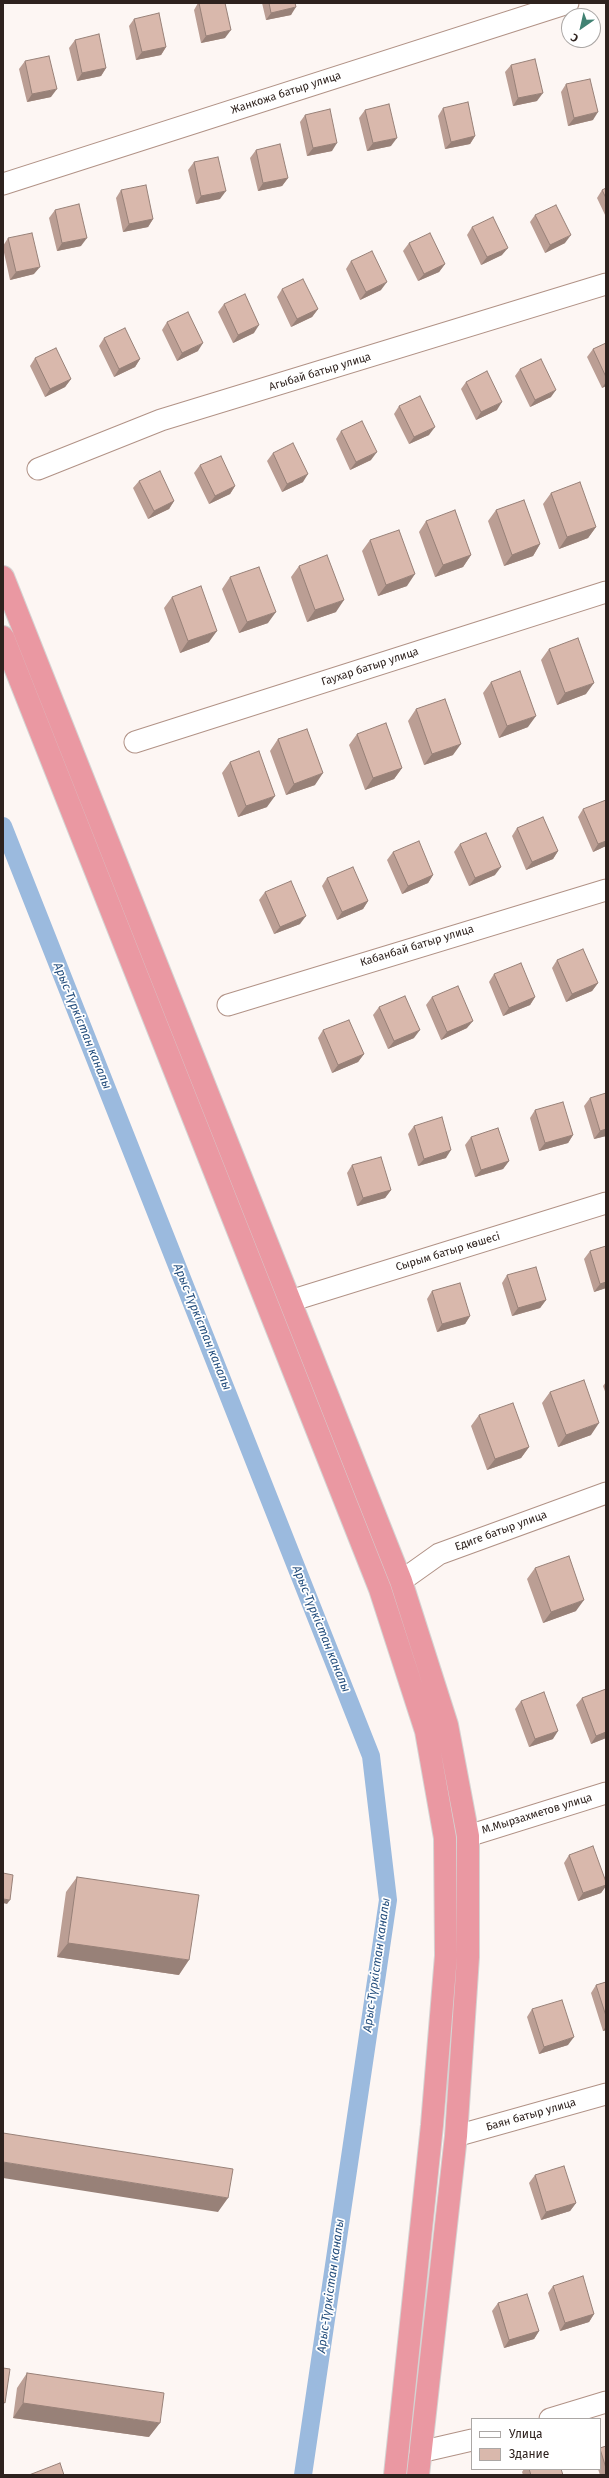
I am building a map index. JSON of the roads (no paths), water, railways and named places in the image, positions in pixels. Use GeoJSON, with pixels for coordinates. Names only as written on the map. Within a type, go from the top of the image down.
{"type":"FeatureCollection","features":[{"type":"Feature","properties":{"kind":"highway"},"geometry":{"type":"LineString","coordinates":[[3,577],[402,1581],[447,1725],[468,1836],[468,1957],[456,2136],[418,2475]]}},
{"type":"Feature","properties":{"kind":"highway"},"geometry":{"type":"LineString","coordinates":[[3,637],[380,1589],[426,1731],[446,1838],[446,1956],[432,2125],[395,2475]]}},
{"type":"Feature","properties":{"kind":"street","name":"Жанкожа батыр улица"},"geometry":{"type":"LineString","coordinates":[[3,184],[568,3]]}},
{"type":"Feature","properties":{"kind":"street","name":"Агыбай батыр улица"},"geometry":{"type":"LineString","coordinates":[[38,469],[161,420],[606,284]]}},
{"type":"Feature","properties":{"kind":"street","name":"Гаухар батыр улица"},"geometry":{"type":"LineString","coordinates":[[135,742],[606,592]]}},
{"type":"Feature","properties":{"kind":"street","name":"Кабанбай батыр улица"},"geometry":{"type":"LineString","coordinates":[[228,1005],[606,890]]}},
{"type":"Feature","properties":{"kind":"street","name":"Сырым батыр көшесі"},"geometry":{"type":"LineString","coordinates":[[290,1301],[606,1202]]}},
{"type":"Feature","properties":{"kind":"street","name":"Едиге батыр улица"},"geometry":{"type":"LineString","coordinates":[[402,1581],[439,1554],[606,1493]]}},
{"type":"Feature","properties":{"kind":"street","name":"М.Мырзахметов улица"},"geometry":{"type":"LineString","coordinates":[[468,1836],[606,1793]]}},
{"type":"Feature","properties":{"kind":"street","name":"Баян батыр улица"},"geometry":{"type":"LineString","coordinates":[[456,2136],[606,2094]]}},
{"type":"Feature","properties":{"kind":"street"},"geometry":{"type":"LineString","coordinates":[[553,2418],[606,2402]]}},
{"type":"Feature","properties":{"kind":"street"},"geometry":{"type":"LineString","coordinates":[[420,2452],[471,2440]]}},
{"type":"Feature","properties":{"kind":"waterway","name":"Арыс-Түркістан каналы"},"geometry":{"type":"LineString","coordinates":[[3,826],[371,1756],[388,1900],[303,2475]]}}]}
